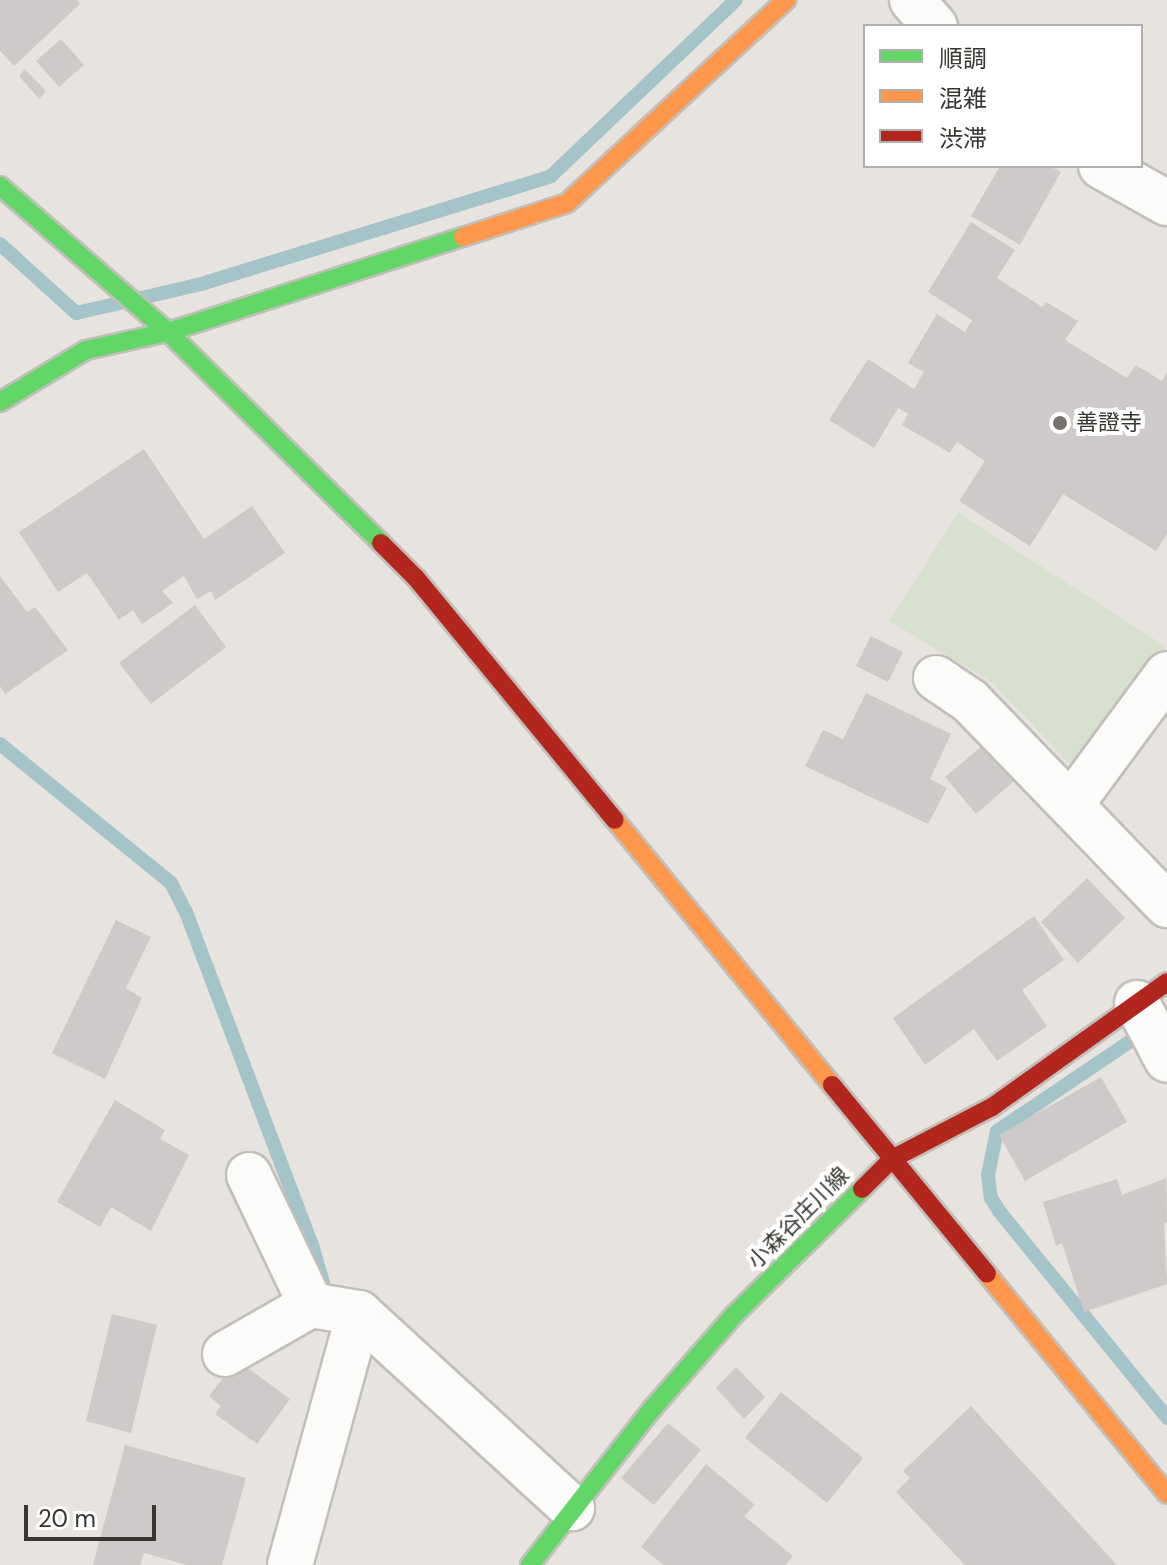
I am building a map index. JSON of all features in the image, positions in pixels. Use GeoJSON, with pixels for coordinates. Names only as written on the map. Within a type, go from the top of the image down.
{"type":"FeatureCollection","features":[{"type":"Feature","properties":{"kind":"street"},"geometry":{"type":"LineString","coordinates":[[0,402],[86,350],[168,332],[567,203],[786,0]]}},
{"type":"Feature","properties":{"kind":"street"},"geometry":{"type":"LineString","coordinates":[[912,0],[933,24]]}},
{"type":"Feature","properties":{"kind":"street"},"geometry":{"type":"LineString","coordinates":[[1105,168],[1167,203]]}},
{"type":"Feature","properties":{"kind":"street"},"geometry":{"type":"LineString","coordinates":[[0,186],[168,332],[416,578],[1167,1494]]}},
{"type":"Feature","properties":{"kind":"street"},"geometry":{"type":"LineString","coordinates":[[1072,803],[1167,674]]}},
{"type":"Feature","properties":{"kind":"street"},"geometry":{"type":"LineString","coordinates":[[936,678],[970,701],[1072,803],[1167,905]]}},
{"type":"Feature","properties":{"kind":"street"},"geometry":{"type":"LineString","coordinates":[[1152,993],[1167,1060]]}},
{"type":"Feature","properties":{"kind":"street","name":"小森谷庄川線"},"geometry":{"type":"LineString","coordinates":[[530,1565],[572,1508],[735,1314],[892,1159],[992,1107],[1152,993]]}},
{"type":"Feature","properties":{"kind":"street"},"geometry":{"type":"LineString","coordinates":[[249,1175],[311,1305]]}},
{"type":"Feature","properties":{"kind":"street"},"geometry":{"type":"LineString","coordinates":[[225,1354],[311,1305],[359,1313],[572,1508]]}},
{"type":"Feature","properties":{"kind":"street"},"geometry":{"type":"LineString","coordinates":[[290,1565],[359,1313]]}},
{"type":"Feature","properties":{"kind":"green space"},"geometry":{"type":"Polygon","coordinates":[[[958,513],[1166,647],[1081,776],[992,682],[889,621],[958,513]]]}},
{"type":"Feature","properties":{"kind":"building"},"geometry":{"type":"Polygon","coordinates":[[[0,0],[77,0],[80,4],[14,66],[0,51],[0,0]]]}},
{"type":"Feature","properties":{"kind":"building"},"geometry":{"type":"Polygon","coordinates":[[[61,39],[84,65],[59,87],[36,61],[61,39]]]}},
{"type":"Feature","properties":{"kind":"building"},"geometry":{"type":"Polygon","coordinates":[[[25,69],[46,91],[39,99],[19,76],[25,69]]]}},
{"type":"Feature","properties":{"kind":"building"},"geometry":{"type":"Polygon","coordinates":[[[999,168],[1054,168],[1061,172],[1020,245],[971,216],[999,168]]]}},
{"type":"Feature","properties":{"kind":"building"},"geometry":{"type":"Polygon","coordinates":[[[971,222],[1015,250],[997,278],[1042,307],[1046,302],[1078,321],[1065,340],[1127,378],[1136,365],[1162,381],[1167,372],[1167,534],[1156,551],[1063,494],[1030,546],[959,501],[985,461],[957,442],[950,453],[902,425],[908,414],[898,408],[874,448],[829,420],[868,359],[914,389],[924,372],[908,363],[937,314],[965,332],[972,320],[928,292],[971,222]]]}},
{"type":"Feature","properties":{"kind":"building"},"geometry":{"type":"Polygon","coordinates":[[[144,449],[204,539],[252,506],[285,553],[215,600],[211,591],[197,599],[184,576],[162,591],[173,603],[142,624],[133,610],[119,620],[87,573],[58,592],[19,532],[144,449]]]}},
{"type":"Feature","properties":{"kind":"building"},"geometry":{"type":"Polygon","coordinates":[[[0,576],[27,612],[35,607],[68,650],[5,694],[0,686],[0,576]]]}},
{"type":"Feature","properties":{"kind":"building"},"geometry":{"type":"Polygon","coordinates":[[[195,605],[226,647],[151,704],[119,663],[195,605]]]}},
{"type":"Feature","properties":{"kind":"building"},"geometry":{"type":"Polygon","coordinates":[[[871,636],[903,652],[888,682],[856,666],[871,636]]]}},
{"type":"Feature","properties":{"kind":"building"},"geometry":{"type":"Polygon","coordinates":[[[866,693],[951,734],[930,779],[947,788],[928,824],[805,766],[823,730],[843,739],[866,693]]]}},
{"type":"Feature","properties":{"kind":"building"},"geometry":{"type":"Polygon","coordinates":[[[988,741],[1019,777],[976,814],[945,777],[988,741]]]}},
{"type":"Feature","properties":{"kind":"building"},"geometry":{"type":"Polygon","coordinates":[[[1087,878],[1125,918],[1078,963],[1041,922],[1087,878]]]}},
{"type":"Feature","properties":{"kind":"building"},"geometry":{"type":"Polygon","coordinates":[[[1034,916],[1064,960],[1022,990],[1047,1026],[997,1061],[974,1029],[925,1065],[893,1018],[1034,916]]]}},
{"type":"Feature","properties":{"kind":"building"},"geometry":{"type":"Polygon","coordinates":[[[116,920],[151,937],[126,988],[142,998],[105,1079],[52,1053],[116,920]]]}},
{"type":"Feature","properties":{"kind":"building"},"geometry":{"type":"Polygon","coordinates":[[[1101,1077],[1127,1122],[1025,1181],[999,1135],[1101,1077]]]}},
{"type":"Feature","properties":{"kind":"building"},"geometry":{"type":"Polygon","coordinates":[[[115,1100],[165,1130],[160,1139],[189,1155],[151,1231],[111,1207],[100,1227],[57,1202],[115,1100]]]}},
{"type":"Feature","properties":{"kind":"building"},"geometry":{"type":"Polygon","coordinates":[[[1166,1178],[1167,1222],[1164,1223],[1167,1284],[1084,1312],[1062,1243],[1056,1246],[1043,1202],[1117,1179],[1122,1195],[1166,1178]]]}},
{"type":"Feature","properties":{"kind":"building"},"geometry":{"type":"Polygon","coordinates":[[[112,1314],[157,1325],[131,1433],[86,1421],[112,1314]]]}},
{"type":"Feature","properties":{"kind":"building"},"geometry":{"type":"Polygon","coordinates":[[[237,1360],[290,1399],[257,1444],[215,1414],[221,1406],[209,1396],[237,1360]]]}},
{"type":"Feature","properties":{"kind":"building"},"geometry":{"type":"Polygon","coordinates":[[[736,1367],[765,1397],[744,1419],[716,1388],[736,1367]]]}},
{"type":"Feature","properties":{"kind":"building"},"geometry":{"type":"Polygon","coordinates":[[[781,1392],[863,1458],[827,1503],[745,1438],[781,1392]]]}},
{"type":"Feature","properties":{"kind":"building"},"geometry":{"type":"Polygon","coordinates":[[[971,1406],[1117,1565],[965,1565],[896,1492],[910,1478],[903,1471],[971,1406]]]}},
{"type":"Feature","properties":{"kind":"building"},"geometry":{"type":"Polygon","coordinates":[[[668,1423],[701,1450],[654,1505],[621,1478],[668,1423]]]}},
{"type":"Feature","properties":{"kind":"building"},"geometry":{"type":"Polygon","coordinates":[[[125,1445],[246,1478],[222,1565],[187,1565],[144,1553],[140,1565],[93,1565],[125,1445]]]}},
{"type":"Feature","properties":{"kind":"building"},"geometry":{"type":"Polygon","coordinates":[[[706,1464],[755,1505],[744,1516],[793,1556],[785,1565],[664,1565],[641,1547],[706,1464]]]}},
{"type":"Feature","properties":{"kind":"waterway"},"geometry":{"type":"LineString","coordinates":[[141,298],[201,284],[551,176],[736,0]]}},
{"type":"Feature","properties":{"kind":"waterway"},"geometry":{"type":"LineString","coordinates":[[0,244],[76,313],[120,303]]}},
{"type":"Feature","properties":{"kind":"waterway"},"geometry":{"type":"LineString","coordinates":[[0,744],[171,883],[186,912],[312,1245],[326,1293]]}},
{"type":"Feature","properties":{"kind":"waterway"},"geometry":{"type":"LineString","coordinates":[[1147,1030],[997,1131],[988,1175],[991,1198],[999,1211],[1167,1418]]}},
{"type":"Feature","properties":{"kind":"traffic: fast"},"geometry":{"type":"LineString","coordinates":[[0,186],[168,332],[381,543]]}},
{"type":"Feature","properties":{"kind":"traffic: fast"},"geometry":{"type":"LineString","coordinates":[[0,402],[86,350],[168,332],[463,237]]}},
{"type":"Feature","properties":{"kind":"traffic: fast"},"geometry":{"type":"LineString","coordinates":[[530,1565],[652,1409],[735,1314],[862,1189]]}},
{"type":"Feature","properties":{"kind":"traffic: slow"},"geometry":{"type":"LineString","coordinates":[[463,237],[567,203],[786,0]]}},
{"type":"Feature","properties":{"kind":"traffic: slow"},"geometry":{"type":"LineString","coordinates":[[615,820],[832,1085]]}},
{"type":"Feature","properties":{"kind":"traffic: slow"},"geometry":{"type":"LineString","coordinates":[[987,1274],[1167,1494]]}},
{"type":"Feature","properties":{"kind":"traffic: jam"},"geometry":{"type":"LineString","coordinates":[[381,543],[416,578],[615,820]]}},
{"type":"Feature","properties":{"kind":"traffic: jam"},"geometry":{"type":"LineString","coordinates":[[862,1189],[892,1159],[992,1107],[1167,982]]}},
{"type":"Feature","properties":{"kind":"traffic: jam"},"geometry":{"type":"LineString","coordinates":[[832,1085],[987,1274]]}},
{"type":"Feature","properties":{"kind":"place","name":"善證寺"},"geometry":{"type":"Point","coordinates":[1060,423]}}]}
